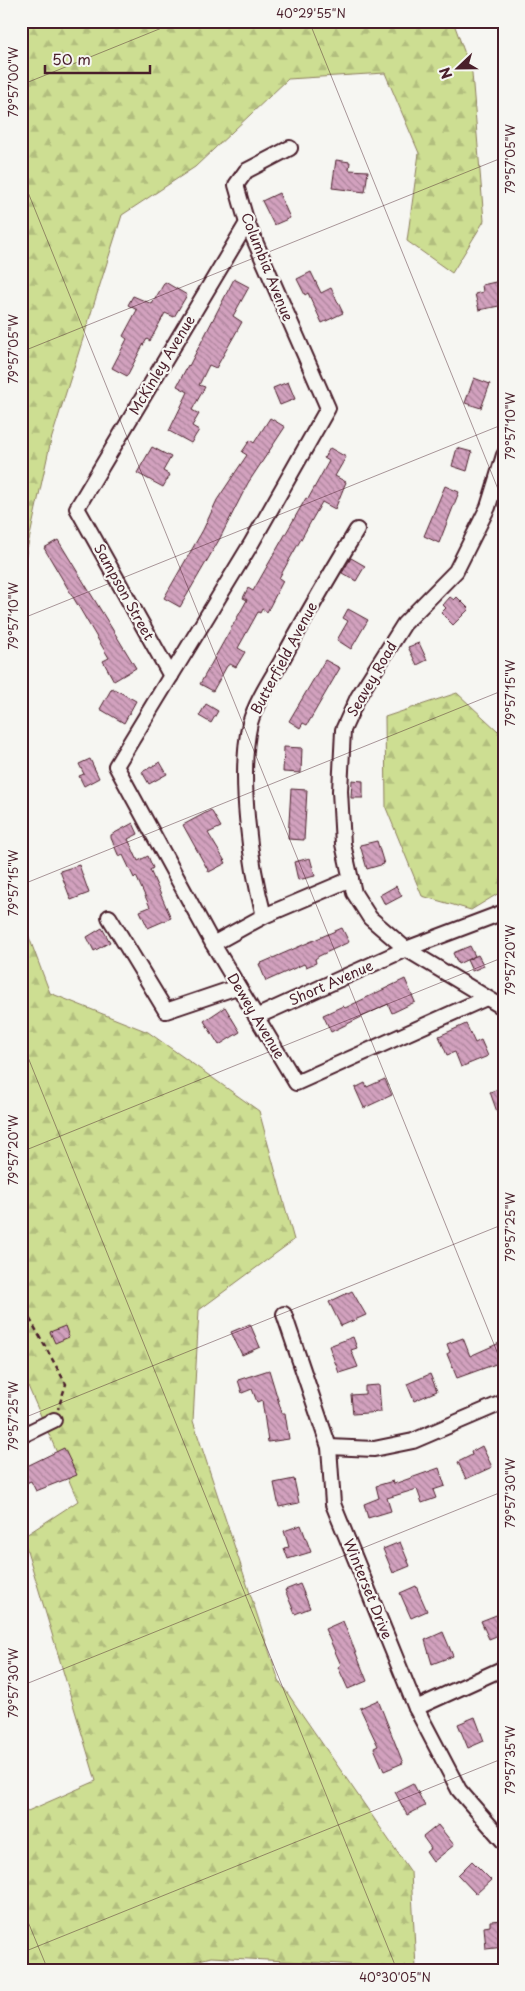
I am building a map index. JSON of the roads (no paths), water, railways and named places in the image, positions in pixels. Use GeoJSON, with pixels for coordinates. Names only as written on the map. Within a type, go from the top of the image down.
{"type":"FeatureCollection","features":[{"type":"Feature","properties":{"kind":"street","name":"Columbia Avenue"},"geometry":{"type":"LineString","coordinates":[[171,676],[251,544],[328,408],[247,223],[236,185],[246,171],[290,148]]}},
{"type":"Feature","properties":{"kind":"street","name":"McKinley Avenue"},"geometry":{"type":"LineString","coordinates":[[77,508],[247,223]]}},
{"type":"Feature","properties":{"kind":"street","name":"Seavey Road"},"geometry":{"type":"LineString","coordinates":[[504,455],[488,507],[456,570],[404,624],[358,697],[343,730],[340,791],[343,844],[354,892],[370,918],[406,949],[504,1008]]}},
{"type":"Feature","properties":{"kind":"street","name":"Sampson Street"},"geometry":{"type":"LineString","coordinates":[[77,508],[171,676]]}},
{"type":"Feature","properties":{"kind":"street","name":"Butterfield Avenue"},"geometry":{"type":"LineString","coordinates":[[264,916],[256,885],[248,827],[246,766],[251,722],[259,702],[300,627],[357,530]]}},
{"type":"Feature","properties":{"kind":"street","name":"Dewey Avenue"},"geometry":{"type":"LineString","coordinates":[[171,676],[116,766],[213,944],[296,1083],[486,998]]}},
{"type":"Feature","properties":{"kind":"street"},"geometry":{"type":"LineString","coordinates":[[213,944],[264,916],[351,879]]}},
{"type":"Feature","properties":{"kind":"street","name":"Short Avenue"},"geometry":{"type":"LineString","coordinates":[[256,1016],[406,949],[504,912]]}},
{"type":"Feature","properties":{"kind":"street"},"geometry":{"type":"LineString","coordinates":[[108,917],[166,1010],[238,987]]}},
{"type":"Feature","properties":{"kind":"street","name":"Winterset Drive"},"geometry":{"type":"LineString","coordinates":[[284,1314],[329,1447],[333,1504],[416,1708],[460,1790],[504,1842]]}},
{"type":"Feature","properties":{"kind":"street"},"geometry":{"type":"LineString","coordinates":[[329,1447],[374,1449],[412,1441],[504,1402]]}},
{"type":"Feature","properties":{"kind":"street"},"geometry":{"type":"LineString","coordinates":[[21,1436],[54,1420]]}},
{"type":"Feature","properties":{"kind":"street"},"geometry":{"type":"LineString","coordinates":[[416,1708],[504,1668]]}}]}
